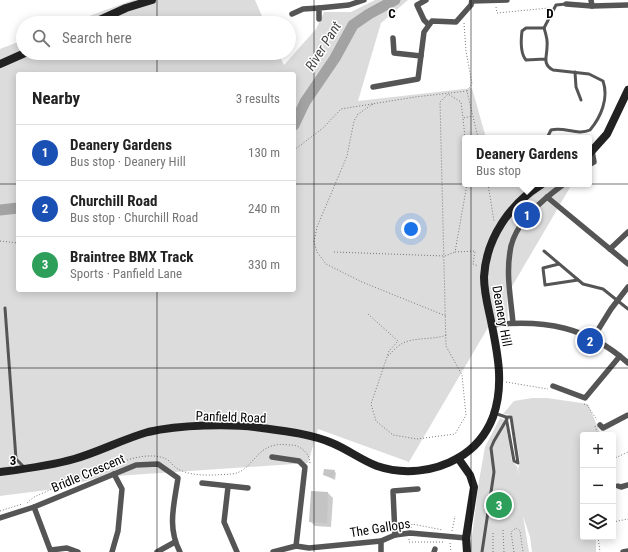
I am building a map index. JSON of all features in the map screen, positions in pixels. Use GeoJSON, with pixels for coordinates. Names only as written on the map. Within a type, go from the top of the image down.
{"type":"FeatureCollection","features":[{"type":"Feature","properties":{"kind":"main road"},"geometry":{"type":"LineString","coordinates":[[108,16],[126,8],[152,0]]}},
{"type":"Feature","properties":{"kind":"main road"},"geometry":{"type":"LineString","coordinates":[[0,64],[16,57]]}},
{"type":"Feature","properties":{"kind":"main road"},"geometry":{"type":"LineString","coordinates":[[592,151],[607,134],[628,90]]}},
{"type":"Feature","properties":{"kind":"main road","name":"Deanery Hill"},"geometry":{"type":"LineString","coordinates":[[458,458],[478,443],[489,428],[494,413],[500,381],[492,325],[484,290],[485,268],[490,249],[496,234],[510,211],[535,187]]}},
{"type":"Feature","properties":{"kind":"main road","name":"Panfield Road"},"geometry":{"type":"LineString","coordinates":[[0,472],[72,460],[148,432],[166,429],[212,426],[260,427],[312,436],[331,442],[378,466],[396,470],[422,470],[441,466],[458,458]]}},
{"type":"Feature","properties":{"kind":"main road"},"geometry":{"type":"LineString","coordinates":[[458,458],[470,475],[474,487],[466,538],[467,552]]}},
{"type":"Feature","properties":{"kind":"street"},"geometry":{"type":"LineString","coordinates":[[292,14],[303,9],[349,6],[364,0]]}},
{"type":"Feature","properties":{"kind":"street"},"geometry":{"type":"LineString","coordinates":[[426,0],[417,5],[424,20],[428,24]]}},
{"type":"Feature","properties":{"kind":"street"},"geometry":{"type":"LineString","coordinates":[[373,87],[418,79],[424,32],[428,24],[432,21],[456,22],[472,1],[507,0]]}},
{"type":"Feature","properties":{"kind":"street"},"geometry":{"type":"LineString","coordinates":[[566,4],[626,4]]}},
{"type":"Feature","properties":{"kind":"street"},"geometry":{"type":"LineString","coordinates":[[318,8],[319,19]]}},
{"type":"Feature","properties":{"kind":"street"},"geometry":{"type":"LineString","coordinates":[[392,38],[394,53],[421,56]]}},
{"type":"Feature","properties":{"kind":"street","name":"Deanery Hill"},"geometry":{"type":"LineString","coordinates":[[513,323],[510,251],[520,226],[547,197],[560,187]]}},
{"type":"Feature","properties":{"kind":"street"},"geometry":{"type":"LineString","coordinates":[[547,197],[628,264]]}},
{"type":"Feature","properties":{"kind":"street"},"geometry":{"type":"LineString","coordinates":[[610,249],[628,232]]}},
{"type":"Feature","properties":{"kind":"street"},"geometry":{"type":"LineString","coordinates":[[593,338],[628,287]]}},
{"type":"Feature","properties":{"kind":"street"},"geometry":{"type":"LineString","coordinates":[[492,325],[530,322],[558,326],[593,338],[628,363]]}},
{"type":"Feature","properties":{"kind":"street"},"geometry":{"type":"LineString","coordinates":[[554,388],[585,401],[620,356]]}},
{"type":"Feature","properties":{"kind":"street"},"geometry":{"type":"LineString","coordinates":[[602,427],[628,415]]}},
{"type":"Feature","properties":{"kind":"street"},"geometry":{"type":"LineString","coordinates":[[272,457],[300,460],[305,467],[296,546]]}},
{"type":"Feature","properties":{"kind":"street","name":"Bridle Crescent"},"geometry":{"type":"LineString","coordinates":[[0,518],[34,507],[136,465],[158,464],[178,478],[171,526],[175,542],[180,552]]}},
{"type":"Feature","properties":{"kind":"street"},"geometry":{"type":"LineString","coordinates":[[112,552],[118,531],[122,489],[114,474]]}},
{"type":"Feature","properties":{"kind":"street"},"geometry":{"type":"LineString","coordinates":[[202,483],[248,488]]}},
{"type":"Feature","properties":{"kind":"street"},"geometry":{"type":"LineString","coordinates":[[618,486],[621,487],[628,485]]}},
{"type":"Feature","properties":{"kind":"street"},"geometry":{"type":"LineString","coordinates":[[228,487],[224,522],[237,552]]}},
{"type":"Feature","properties":{"kind":"street"},"geometry":{"type":"LineString","coordinates":[[395,536],[393,491],[418,489]]}},
{"type":"Feature","properties":{"kind":"street"},"geometry":{"type":"LineString","coordinates":[[34,507],[51,551],[68,548],[78,552]]}},
{"type":"Feature","properties":{"kind":"street","name":"The Gallops"},"geometry":{"type":"LineString","coordinates":[[273,552],[296,546],[310,550],[382,541],[395,536],[410,533],[466,538]]}},
{"type":"Feature","properties":{"kind":"street"},"geometry":{"type":"LineString","coordinates":[[381,552],[382,541]]}},
{"type":"Feature","properties":{"kind":"street"},"geometry":{"type":"LineString","coordinates":[[157,552],[175,542]]}},
{"type":"Feature","properties":{"kind":"street"},"geometry":{"type":"LineString","coordinates":[[623,552],[628,551]]}},
{"type":"Feature","properties":{"kind":"lane"},"geometry":{"type":"LineString","coordinates":[[548,135],[551,130],[558,128],[578,132],[590,130],[604,106],[606,90],[603,81],[589,74],[554,70],[548,67],[545,60],[547,47],[544,28],[552,15],[553,7],[556,5],[566,4]]}},
{"type":"Feature","properties":{"kind":"lane"},"geometry":{"type":"LineString","coordinates":[[544,28],[526,28],[522,31],[521,36],[523,57],[526,60],[545,60]]}},
{"type":"Feature","properties":{"kind":"lane"},"geometry":{"type":"LineString","coordinates":[[575,72],[576,86],[581,100]]}},
{"type":"Feature","properties":{"kind":"lane"},"geometry":{"type":"LineString","coordinates":[[544,251],[578,280],[590,287],[603,289],[628,308]]}},
{"type":"Feature","properties":{"kind":"lane"},"geometry":{"type":"LineString","coordinates":[[559,264],[543,268],[545,285],[578,280]]}},
{"type":"Feature","properties":{"kind":"lane"},"geometry":{"type":"LineString","coordinates":[[5,308],[16,459],[25,469]]}},
{"type":"Feature","properties":{"kind":"lane"},"geometry":{"type":"LineString","coordinates":[[494,413],[507,418],[511,417],[518,463],[514,460],[507,418]]}},
{"type":"Feature","properties":{"kind":"lane"},"geometry":{"type":"LineString","coordinates":[[482,552],[494,472],[491,448],[507,418]]}},
{"type":"Feature","properties":{"kind":"path"},"geometry":{"type":"LineString","coordinates":[[496,0],[497,14],[553,7]]}},
{"type":"Feature","properties":{"kind":"path"},"geometry":{"type":"LineString","coordinates":[[296,148],[322,128],[341,109],[467,91],[472,84],[466,52],[464,13]]}},
{"type":"Feature","properties":{"kind":"path"},"geometry":{"type":"LineString","coordinates":[[467,91],[477,135]]}},
{"type":"Feature","properties":{"kind":"path"},"geometry":{"type":"LineString","coordinates":[[448,94],[461,102],[465,135]]}},
{"type":"Feature","properties":{"kind":"path"},"geometry":{"type":"LineString","coordinates":[[368,314],[398,341],[388,357],[371,404],[376,421],[393,435],[416,439],[455,434],[466,415],[462,376],[446,346],[447,335],[440,102],[448,94]]}},
{"type":"Feature","properties":{"kind":"path"},"geometry":{"type":"LineString","coordinates":[[373,104],[358,114],[354,121],[347,156],[316,232],[314,242],[317,252],[326,264],[355,278],[446,316]]}},
{"type":"Feature","properties":{"kind":"path"},"geometry":{"type":"LineString","coordinates":[[463,118],[473,116]]}},
{"type":"Feature","properties":{"kind":"path"},"geometry":{"type":"LineString","coordinates":[[456,252],[467,187]]}},
{"type":"Feature","properties":{"kind":"path"},"geometry":{"type":"LineString","coordinates":[[489,187],[496,234]]}},
{"type":"Feature","properties":{"kind":"path"},"geometry":{"type":"LineString","coordinates":[[0,241],[16,243]]}},
{"type":"Feature","properties":{"kind":"path"},"geometry":{"type":"LineString","coordinates":[[334,252],[445,256],[456,252],[475,251],[473,264],[485,268]]}},
{"type":"Feature","properties":{"kind":"path"},"geometry":{"type":"LineString","coordinates":[[388,357],[403,344],[430,337],[438,338],[447,335]]}},
{"type":"Feature","properties":{"kind":"path"},"geometry":{"type":"LineString","coordinates":[[500,381],[554,388]]}},
{"type":"Feature","properties":{"kind":"path"},"geometry":{"type":"LineString","coordinates":[[585,401],[602,427]]}},
{"type":"Feature","properties":{"kind":"path"},"geometry":{"type":"LineString","coordinates":[[104,473],[111,466],[145,455],[167,459],[179,470],[194,474],[233,474],[244,469],[260,452],[270,446],[283,444],[297,446],[306,451],[311,461],[310,469]]}},
{"type":"Feature","properties":{"kind":"path"},"geometry":{"type":"LineString","coordinates":[[616,458],[628,452]]}},
{"type":"Feature","properties":{"kind":"path"},"geometry":{"type":"LineString","coordinates":[[0,511],[28,502],[34,497],[61,485],[70,477],[78,475],[91,478]]}},
{"type":"Feature","properties":{"kind":"path"},"geometry":{"type":"LineString","coordinates":[[616,521],[628,519]]}},
{"type":"Feature","properties":{"kind":"path"},"geometry":{"type":"LineString","coordinates":[[514,552],[511,532],[516,528],[520,531],[523,552]]}},
{"type":"Feature","properties":{"kind":"path"},"geometry":{"type":"LineString","coordinates":[[502,530],[504,552]]}},
{"type":"Feature","properties":{"kind":"path"},"geometry":{"type":"LineString","coordinates":[[493,533],[493,552]]}},
{"type":"Feature","properties":{"kind":"path"},"geometry":{"type":"LineString","coordinates":[[598,540],[600,552]]}},
{"type":"Feature","properties":{"kind":"shaded area"},"geometry":{"type":"Polygon","coordinates":[[[133,0],[255,0],[262,16],[89,16],[133,0]]]}},
{"type":"Feature","properties":{"kind":"shaded area"},"geometry":{"type":"Polygon","coordinates":[[[375,0],[408,0],[381,23],[358,101],[472,88],[485,135],[462,135],[462,187],[570,187],[507,295],[508,320],[494,322],[493,319],[409,462],[318,429],[308,463],[101,477],[55,489],[0,496],[0,49],[16,43],[16,60],[282,60],[284,65],[288,60],[296,60],[296,52],[316,29],[324,12],[351,12],[375,0]]]}},
{"type":"Feature","properties":{"kind":"shaded area"},"geometry":{"type":"Polygon","coordinates":[[[532,398],[547,398],[588,404],[600,432],[580,432],[580,540],[596,540],[596,552],[532,552],[530,537],[523,516],[529,552],[470,552],[485,447],[500,418],[505,420],[512,461],[517,466],[519,477],[518,469],[520,462],[512,415],[503,414],[514,401],[532,398]]]}},
{"type":"Feature","properties":{"kind":"building"},"geometry":{"type":"Polygon","coordinates":[[[324,469],[335,470],[333,478],[323,475],[324,469]]]}},
{"type":"Feature","properties":{"kind":"building"},"geometry":{"type":"Polygon","coordinates":[[[311,491],[328,492],[327,523],[309,522],[311,491]]]}},
{"type":"Feature","properties":{"kind":"waterway","name":"River Pant"},"geometry":{"type":"LineString","coordinates":[[296,121],[305,102],[335,58],[353,25],[369,14],[395,0]]}},
{"type":"Feature","properties":{"kind":"waterway","name":"River Pant"},"geometry":{"type":"LineString","coordinates":[[0,210],[16,208]]}},
{"type":"Feature","properties":{"kind":"place","name":"Deanery Gardens"},"geometry":{"type":"Point","coordinates":[527,215]}},
{"type":"Feature","properties":{"kind":"place","name":"Churchill Road"},"geometry":{"type":"Point","coordinates":[590,341]}},
{"type":"Feature","properties":{"kind":"place","name":"Braintree BMX Track"},"geometry":{"type":"Point","coordinates":[499,505]}}]}
